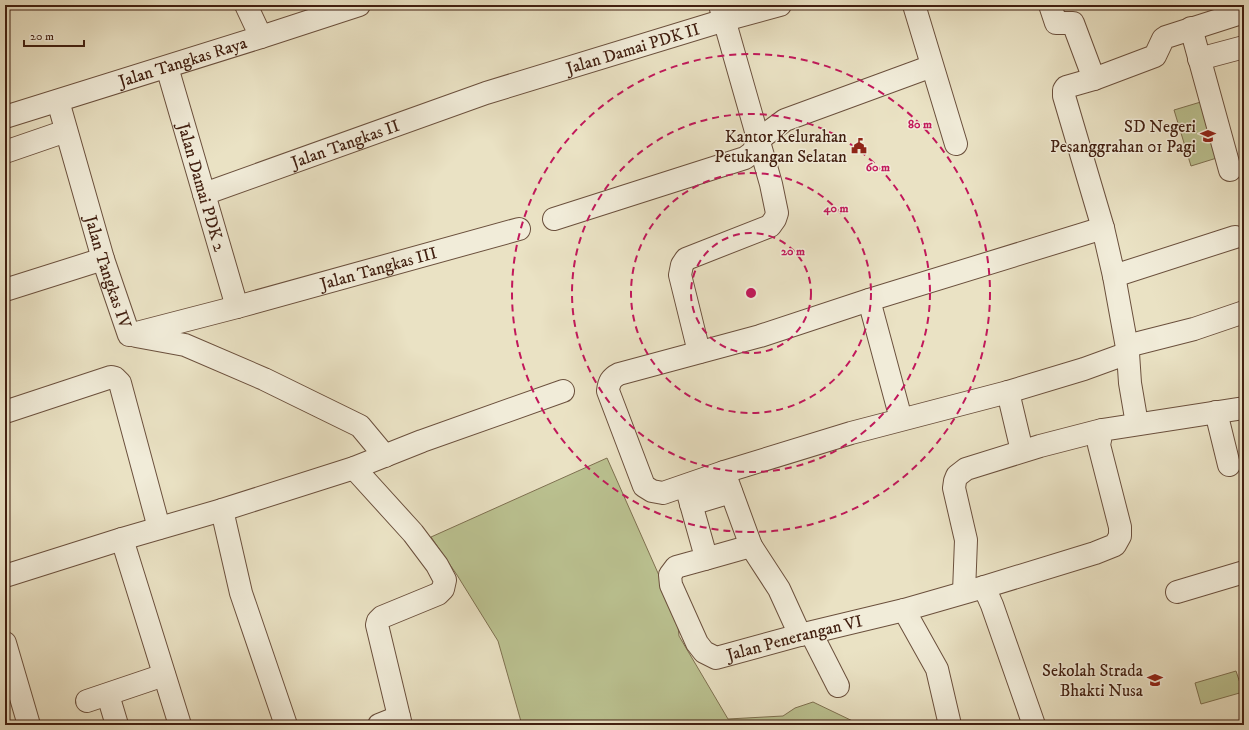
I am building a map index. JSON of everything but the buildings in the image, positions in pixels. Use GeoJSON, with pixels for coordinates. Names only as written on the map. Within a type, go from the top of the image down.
{"type":"FeatureCollection","features":[{"type":"Feature","properties":{"kind":"street"},"geometry":{"type":"LineString","coordinates":[[246,5],[261,37]]}},
{"type":"Feature","properties":{"kind":"street","name":"Jalan Tangkas Raya"},"geometry":{"type":"LineString","coordinates":[[5,118],[359,5]]}},
{"type":"Feature","properties":{"kind":"street","name":"Jalan Damai PDK II"},"geometry":{"type":"LineString","coordinates":[[486,93],[722,13],[780,5]]}},
{"type":"Feature","properties":{"kind":"street"},"geometry":{"type":"LineString","coordinates":[[914,5],[956,144]]}},
{"type":"Feature","properties":{"kind":"street"},"geometry":{"type":"LineString","coordinates":[[1050,5],[1056,23],[1073,23],[1094,79]]}},
{"type":"Feature","properties":{"kind":"street"},"geometry":{"type":"LineString","coordinates":[[1137,424],[1131,389],[1128,349],[1104,228],[1064,96],[1064,90],[1066,87],[1094,79],[1155,56],[1163,39],[1191,28],[1244,12]]}},
{"type":"Feature","properties":{"kind":"street"},"geometry":{"type":"LineString","coordinates":[[699,352],[680,275],[682,266],[686,259],[770,226],[777,213],[771,184],[722,13]]}},
{"type":"Feature","properties":{"kind":"street"},"geometry":{"type":"LineString","coordinates":[[1191,28],[1230,170]]}},
{"type":"Feature","properties":{"kind":"street"},"geometry":{"type":"LineString","coordinates":[[1199,59],[1244,47]]}},
{"type":"Feature","properties":{"kind":"street"},"geometry":{"type":"LineString","coordinates":[[554,219],[745,158],[753,152],[758,140],[785,120],[924,69],[931,64]]}},
{"type":"Feature","properties":{"kind":"street","name":"Jalan Damai PDK 2"},"geometry":{"type":"LineString","coordinates":[[167,67],[237,307]]}},
{"type":"Feature","properties":{"kind":"street","name":"Jalan Tangkas II"},"geometry":{"type":"LineString","coordinates":[[204,194],[486,93]]}},
{"type":"Feature","properties":{"kind":"street","name":"Jalan Tangkas IV"},"geometry":{"type":"LineString","coordinates":[[58,101],[103,258],[129,335],[237,307]]}},
{"type":"Feature","properties":{"kind":"street"},"geometry":{"type":"LineString","coordinates":[[5,152],[66,132]]}},
{"type":"Feature","properties":{"kind":"street","name":"Jalan Tangkas III"},"geometry":{"type":"LineString","coordinates":[[237,307],[519,228]]}},
{"type":"Feature","properties":{"kind":"street"},"geometry":{"type":"LineString","coordinates":[[1104,228],[869,300],[760,336],[613,376],[610,381],[608,391],[644,486],[652,491],[688,495],[901,419],[1008,392],[1084,369],[1128,349],[1244,312]]}},
{"type":"Feature","properties":{"kind":"street"},"geometry":{"type":"LineString","coordinates":[[1114,276],[1234,237]]}},
{"type":"Feature","properties":{"kind":"street"},"geometry":{"type":"LineString","coordinates":[[5,290],[103,258]]}},
{"type":"Feature","properties":{"kind":"street"},"geometry":{"type":"LineString","coordinates":[[869,300],[901,419]]}},
{"type":"Feature","properties":{"kind":"street"},"geometry":{"type":"LineString","coordinates":[[129,335],[185,344],[264,379],[360,426],[385,456]]}},
{"type":"Feature","properties":{"kind":"street"},"geometry":{"type":"LineString","coordinates":[[5,412],[111,377],[115,378],[120,383],[159,528]]}},
{"type":"Feature","properties":{"kind":"street"},"geometry":{"type":"LineString","coordinates":[[5,576],[354,468],[430,438],[563,391]]}},
{"type":"Feature","properties":{"kind":"street"},"geometry":{"type":"LineString","coordinates":[[1008,392],[1022,451]]}},
{"type":"Feature","properties":{"kind":"street"},"geometry":{"type":"LineString","coordinates":[[1034,725],[992,605],[974,590],[966,540],[954,488],[957,476],[966,469],[1022,451],[1102,430],[1244,408]]}},
{"type":"Feature","properties":{"kind":"street"},"geometry":{"type":"LineString","coordinates":[[1216,412],[1229,465]]}},
{"type":"Feature","properties":{"kind":"street","name":"Jalan Penerangan VI"},"geometry":{"type":"LineString","coordinates":[[751,546],[676,567],[670,574],[671,584],[697,643],[704,652],[716,658],[805,634],[904,610],[1095,553],[1114,545],[1120,536],[1120,527],[1099,445],[1102,430]]}},
{"type":"Feature","properties":{"kind":"street"},"geometry":{"type":"LineString","coordinates":[[354,468],[413,533],[437,565],[445,580],[443,589],[438,594],[382,617],[378,621],[377,625],[400,721],[379,725]]}},
{"type":"Feature","properties":{"kind":"street"},"geometry":{"type":"LineString","coordinates":[[727,482],[751,546],[838,686]]}},
{"type":"Feature","properties":{"kind":"street"},"geometry":{"type":"LineString","coordinates":[[688,495],[704,550],[704,559]]}},
{"type":"Feature","properties":{"kind":"street"},"geometry":{"type":"LineString","coordinates":[[222,510],[241,593],[286,725]]}},
{"type":"Feature","properties":{"kind":"street"},"geometry":{"type":"LineString","coordinates":[[122,539],[180,725]]}},
{"type":"Feature","properties":{"kind":"street"},"geometry":{"type":"LineString","coordinates":[[1177,592],[1244,572]]}},
{"type":"Feature","properties":{"kind":"street"},"geometry":{"type":"LineString","coordinates":[[904,610],[937,669],[950,725]]}},
{"type":"Feature","properties":{"kind":"street"},"geometry":{"type":"LineString","coordinates":[[5,643],[29,725]]}},
{"type":"Feature","properties":{"kind":"street"},"geometry":{"type":"LineString","coordinates":[[87,701],[164,675]]}},
{"type":"Feature","properties":{"kind":"street"},"geometry":{"type":"LineString","coordinates":[[108,695],[117,725]]}},
{"type":"Feature","properties":{"kind":"green space"},"geometry":{"type":"Polygon","coordinates":[[[1204,101],[1220,157],[1191,166],[1174,110],[1204,101]]]}},
{"type":"Feature","properties":{"kind":"green space"},"geometry":{"type":"Polygon","coordinates":[[[607,458],[677,616],[679,636],[728,719],[783,716],[795,708],[813,702],[861,725],[522,725],[498,641],[457,575],[431,537],[607,458]]]}},
{"type":"Feature","properties":{"kind":"green space"},"geometry":{"type":"Polygon","coordinates":[[[1236,671],[1243,692],[1201,704],[1195,683],[1236,671]]]}},
{"type":"Feature","properties":{"kind":"place","name":"SD Negeri Pesanggrahan 01 Pagi"},"geometry":{"type":"Point","coordinates":[1208,136]}},
{"type":"Feature","properties":{"kind":"place","name":"Kantor Kelurahan Petukangan Selatan"},"geometry":{"type":"Point","coordinates":[859,146]}},
{"type":"Feature","properties":{"kind":"place","name":"Sekolah Strada Bhakti Nusa"},"geometry":{"type":"Point","coordinates":[1155,680]}}]}
